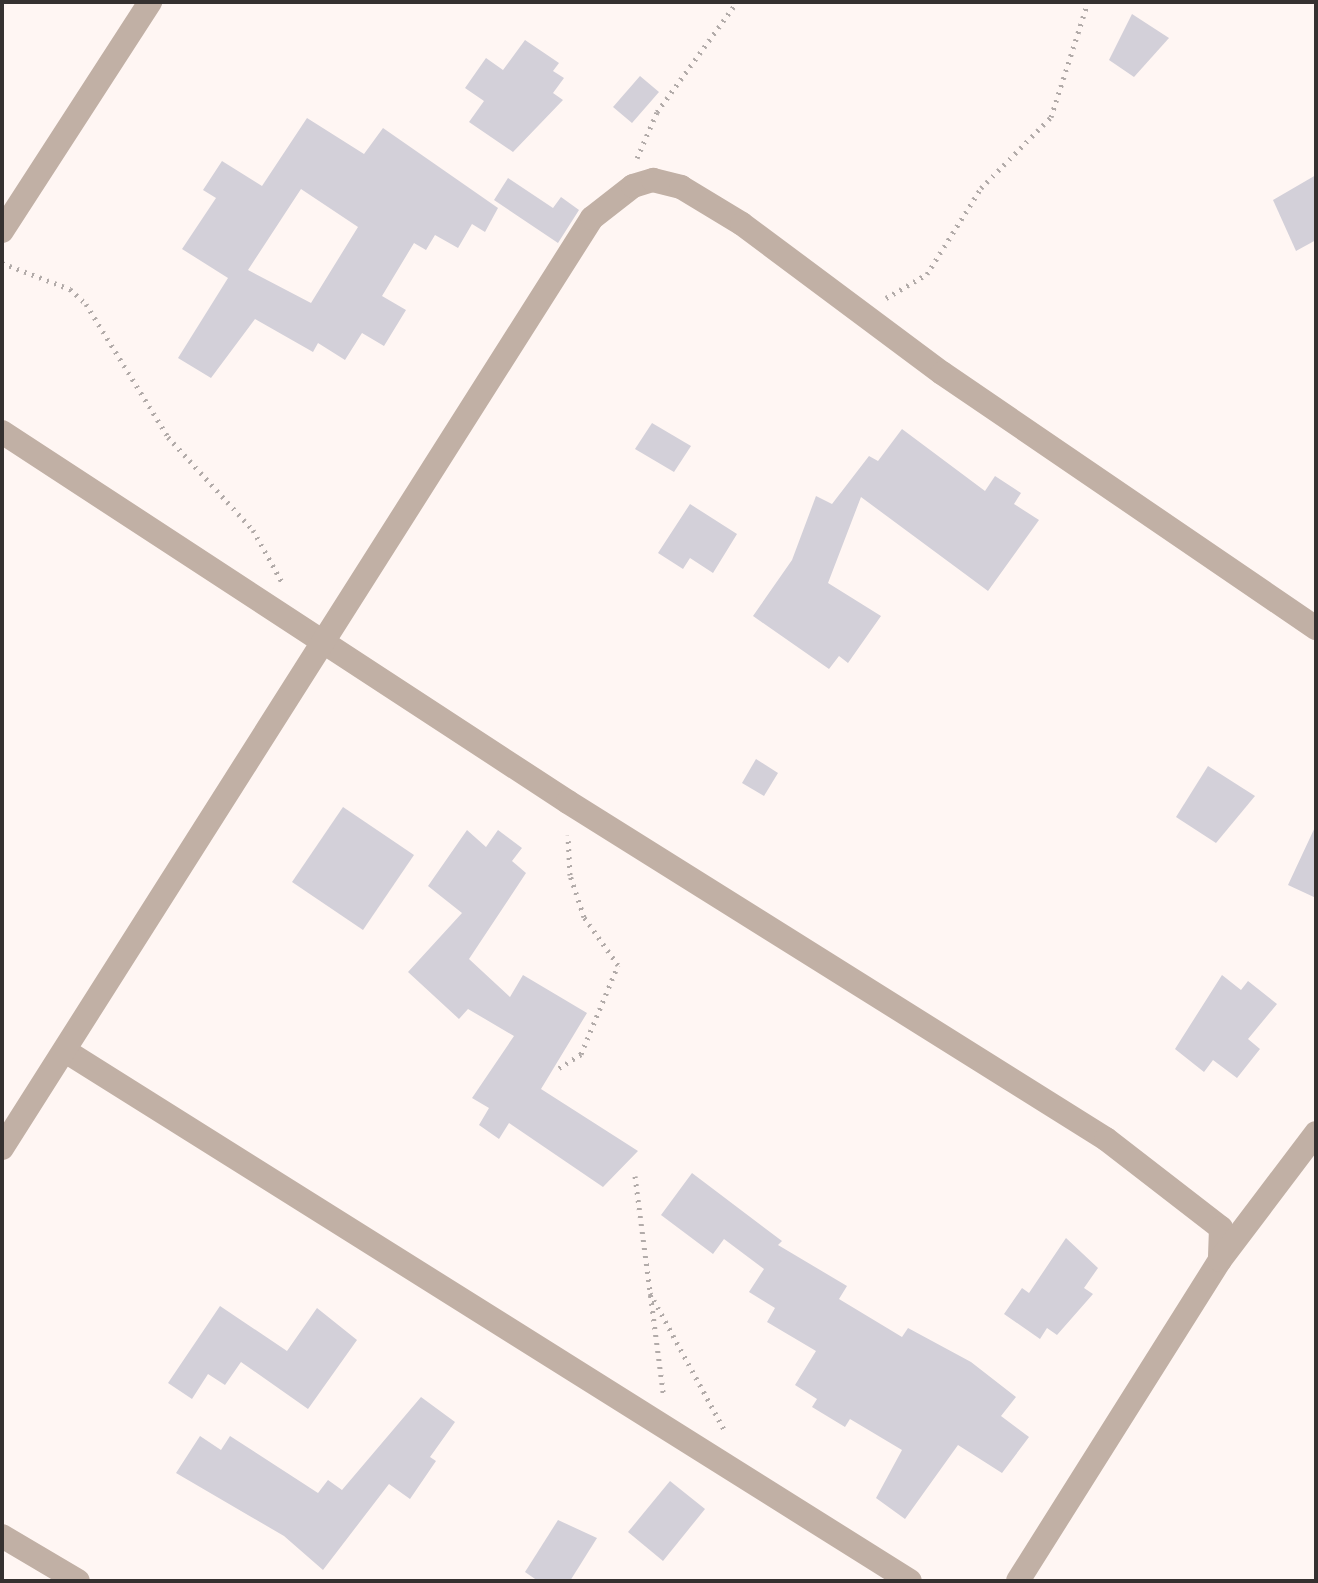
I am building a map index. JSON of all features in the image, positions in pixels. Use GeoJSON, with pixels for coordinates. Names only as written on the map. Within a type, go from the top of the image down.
{"type":"FeatureCollection","features":[{"type":"Feature","properties":{"kind":"street"},"geometry":{"type":"LineString","coordinates":[[2,231],[150,2]]}},
{"type":"Feature","properties":{"kind":"street"},"geometry":{"type":"LineString","coordinates":[[2,1148],[67,1052],[320,640],[347,610],[592,218],[633,186],[653,180],[681,187],[1316,628]]}},
{"type":"Feature","properties":{"kind":"street"},"geometry":{"type":"LineString","coordinates":[[2,432],[291,617],[320,640],[568,802],[1170,1184],[1221,1228],[1220,1260]]}},
{"type":"Feature","properties":{"kind":"street"},"geometry":{"type":"LineString","coordinates":[[67,1052],[910,1581]]}},
{"type":"Feature","properties":{"kind":"street"},"geometry":{"type":"LineString","coordinates":[[1018,1581],[1220,1260],[1316,1133]]}},
{"type":"Feature","properties":{"kind":"street"},"geometry":{"type":"LineString","coordinates":[[2,1536],[78,1581]]}},
{"type":"Feature","properties":{"kind":"path"},"geometry":{"type":"LineString","coordinates":[[633,186],[640,140],[737,2]]}},
{"type":"Feature","properties":{"kind":"path"},"geometry":{"type":"LineString","coordinates":[[855,308],[901,293],[927,274],[981,188],[1051,117],[1088,2]]}},
{"type":"Feature","properties":{"kind":"path"},"geometry":{"type":"LineString","coordinates":[[2,263],[70,289],[100,320],[168,437],[253,530],[280,575],[291,617]]}},
{"type":"Feature","properties":{"kind":"path"},"geometry":{"type":"LineString","coordinates":[[559,1068],[581,1054],[618,965],[584,917],[570,875],[568,802]]}},
{"type":"Feature","properties":{"kind":"path"},"geometry":{"type":"LineString","coordinates":[[635,1176],[668,1430]]}},
{"type":"Feature","properties":{"kind":"path"},"geometry":{"type":"LineString","coordinates":[[649,1292],[699,1371],[744,1475]]}},
{"type":"Feature","properties":{"kind":"building"},"geometry":{"type":"Polygon","coordinates":[[[1132,14],[1169,38],[1134,77],[1109,60],[1132,14]]]}},
{"type":"Feature","properties":{"kind":"building"},"geometry":{"type":"Polygon","coordinates":[[[525,40],[559,63],[553,71],[564,78],[553,93],[563,100],[513,152],[469,122],[484,101],[465,88],[486,58],[503,70],[525,40]]]}},
{"type":"Feature","properties":{"kind":"building"},"geometry":{"type":"Polygon","coordinates":[[[640,76],[659,92],[632,123],[613,107],[640,76]]]}},
{"type":"Feature","properties":{"kind":"building"},"geometry":{"type":"Polygon","coordinates":[[[307,118],[364,154],[383,128],[498,208],[485,232],[472,224],[458,248],[435,235],[426,250],[414,243],[382,296],[406,310],[384,346],[362,333],[345,360],[318,343],[313,352],[255,319],[211,378],[178,358],[228,278],[182,249],[216,198],[203,190],[222,161],[262,186],[307,118]],[[301,189],[248,270],[311,303],[358,227],[301,189]]]}},
{"type":"Feature","properties":{"kind":"building"},"geometry":{"type":"Polygon","coordinates":[[[1316,175],[1316,240],[1296,251],[1273,200],[1316,175]]]}},
{"type":"Feature","properties":{"kind":"building"},"geometry":{"type":"Polygon","coordinates":[[[508,178],[553,208],[561,197],[579,210],[558,243],[494,200],[508,178]]]}},
{"type":"Feature","properties":{"kind":"building"},"geometry":{"type":"Polygon","coordinates":[[[652,423],[691,446],[674,472],[635,449],[652,423]]]}},
{"type":"Feature","properties":{"kind":"building"},"geometry":{"type":"Polygon","coordinates":[[[902,429],[985,491],[995,476],[1021,493],[1014,504],[1039,520],[988,591],[861,497],[828,583],[881,616],[848,663],[839,656],[829,669],[753,616],[792,560],[816,496],[832,504],[869,456],[878,461],[902,429]]]}},
{"type":"Feature","properties":{"kind":"building"},"geometry":{"type":"Polygon","coordinates":[[[690,504],[737,534],[713,573],[690,558],[683,569],[658,553],[690,504]]]}},
{"type":"Feature","properties":{"kind":"building"},"geometry":{"type":"Polygon","coordinates":[[[756,759],[778,773],[764,796],[742,783],[756,759]]]}},
{"type":"Feature","properties":{"kind":"building"},"geometry":{"type":"Polygon","coordinates":[[[1208,766],[1255,796],[1216,843],[1176,817],[1208,766]]]}},
{"type":"Feature","properties":{"kind":"building"},"geometry":{"type":"Polygon","coordinates":[[[343,807],[414,855],[363,930],[292,882],[343,807]]]}},
{"type":"Feature","properties":{"kind":"building"},"geometry":{"type":"Polygon","coordinates":[[[1316,825],[1316,898],[1288,885],[1316,825]]]}},
{"type":"Feature","properties":{"kind":"building"},"geometry":{"type":"Polygon","coordinates":[[[467,830],[486,847],[498,830],[522,848],[512,861],[526,873],[469,959],[510,997],[523,975],[587,1013],[541,1089],[638,1151],[603,1187],[509,1123],[499,1139],[479,1125],[489,1108],[472,1098],[514,1036],[468,1009],[459,1019],[408,972],[462,913],[428,886],[467,830]]]}},
{"type":"Feature","properties":{"kind":"building"},"geometry":{"type":"Polygon","coordinates":[[[1222,975],[1241,990],[1248,981],[1277,1004],[1248,1039],[1260,1049],[1237,1078],[1213,1060],[1204,1072],[1175,1049],[1222,975]]]}},
{"type":"Feature","properties":{"kind":"building"},"geometry":{"type":"Polygon","coordinates":[[[692,1173],[782,1241],[778,1245],[847,1286],[839,1299],[902,1337],[908,1328],[971,1362],[1016,1397],[1001,1416],[1029,1437],[1002,1473],[958,1445],[905,1519],[876,1498],[902,1450],[850,1419],[845,1427],[812,1407],[817,1399],[795,1385],[816,1351],[767,1322],[775,1308],[749,1292],[764,1269],[724,1239],[713,1254],[661,1215],[692,1173]]]}},
{"type":"Feature","properties":{"kind":"building"},"geometry":{"type":"Polygon","coordinates":[[[1066,1238],[1098,1268],[1084,1288],[1093,1294],[1057,1335],[1047,1328],[1040,1339],[1004,1314],[1022,1288],[1029,1293],[1066,1238]]]}},
{"type":"Feature","properties":{"kind":"building"},"geometry":{"type":"Polygon","coordinates":[[[220,1306],[287,1351],[317,1308],[357,1340],[308,1409],[241,1362],[225,1385],[208,1374],[192,1399],[168,1383],[220,1306]]]}},
{"type":"Feature","properties":{"kind":"building"},"geometry":{"type":"Polygon","coordinates":[[[421,1397],[455,1422],[430,1457],[436,1461],[410,1499],[389,1484],[323,1570],[284,1536],[176,1473],[200,1436],[221,1450],[230,1436],[318,1493],[328,1480],[342,1490],[421,1397]]]}},
{"type":"Feature","properties":{"kind":"building"},"geometry":{"type":"Polygon","coordinates":[[[670,1481],[705,1509],[663,1561],[628,1532],[670,1481]]]}},
{"type":"Feature","properties":{"kind":"building"},"geometry":{"type":"Polygon","coordinates":[[[558,1520],[597,1538],[570,1581],[538,1581],[525,1572],[558,1520]]]}}]}
